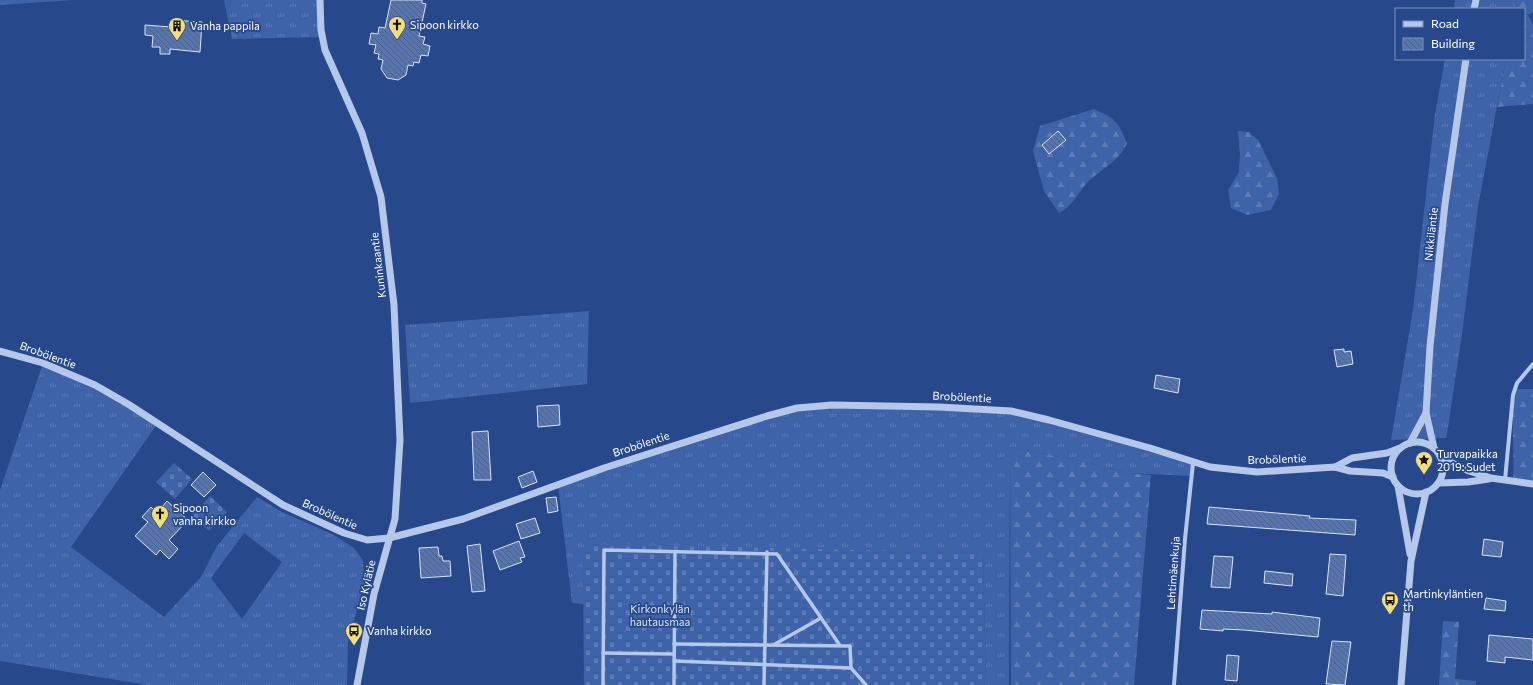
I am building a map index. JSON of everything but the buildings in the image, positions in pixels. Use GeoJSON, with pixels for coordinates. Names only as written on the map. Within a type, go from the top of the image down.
{"type":"FeatureCollection","features":[{"type":"Feature","properties":{"kind":"street","name":"Kuninkaantie"},"geometry":{"type":"LineString","coordinates":[[320,0],[321,30],[325,50],[362,133],[381,197],[394,305],[400,440],[395,518],[389,538]]}},
{"type":"Feature","properties":{"kind":"street","name":"Nikkiläntie"},"geometry":{"type":"LineString","coordinates":[[1434,448],[1426,413],[1430,346],[1444,212],[1466,60]]}},
{"type":"Feature","properties":{"kind":"street","name":"Brobölentie"},"geometry":{"type":"LineString","coordinates":[[0,351],[43,363],[95,385],[164,427],[283,505],[322,524],[356,538],[367,540],[389,538],[463,519],[626,461],[767,416],[797,408],[855,406],[939,407],[1011,411],[1150,448],[1193,463],[1227,470],[1258,472],[1335,467],[1350,471],[1383,473],[1393,477]]}},
{"type":"Feature","properties":{"kind":"street"},"geometry":{"type":"LineString","coordinates":[[1505,481],[1513,395],[1517,383],[1533,364]]}},
{"type":"Feature","properties":{"kind":"street","name":"Nikkiläntie"},"geometry":{"type":"LineString","coordinates":[[1410,443],[1426,413]]}},
{"type":"Feature","properties":{"kind":"street"},"geometry":{"type":"LineString","coordinates":[[1411,561],[1398,486],[1393,477],[1392,462],[1400,448],[1410,443],[1418,442],[1434,448],[1441,458],[1443,466],[1439,483]]}},
{"type":"Feature","properties":{"kind":"street","name":"Brobölentie"},"geometry":{"type":"LineString","coordinates":[[1335,467],[1352,458],[1387,453],[1400,448]]}},
{"type":"Feature","properties":{"kind":"street"},"geometry":{"type":"LineString","coordinates":[[1441,458],[1491,478],[1533,484]]}},
{"type":"Feature","properties":{"kind":"street","name":"Lehtimäenkuja"},"geometry":{"type":"LineString","coordinates":[[1174,685],[1184,539],[1193,463]]}},
{"type":"Feature","properties":{"kind":"street"},"geometry":{"type":"LineString","coordinates":[[1398,486],[1411,493],[1426,492],[1439,483],[1468,482],[1491,478]]}},
{"type":"Feature","properties":{"kind":"street"},"geometry":{"type":"LineString","coordinates":[[1401,685],[1411,561],[1426,492]]}},
{"type":"Feature","properties":{"kind":"street","name":"Iso Kylätie"},"geometry":{"type":"LineString","coordinates":[[357,685],[374,594],[389,538]]}},
{"type":"Feature","properties":{"kind":"street"},"geometry":{"type":"LineString","coordinates":[[603,685],[604,550],[767,552],[777,554],[839,644]]}},
{"type":"Feature","properties":{"kind":"street"},"geometry":{"type":"LineString","coordinates":[[674,685],[675,552]]}},
{"type":"Feature","properties":{"kind":"street"},"geometry":{"type":"LineString","coordinates":[[764,685],[767,552]]}},
{"type":"Feature","properties":{"kind":"street"},"geometry":{"type":"LineString","coordinates":[[774,645],[821,618]]}},
{"type":"Feature","properties":{"kind":"street"},"geometry":{"type":"LineString","coordinates":[[674,644],[839,644],[850,646],[851,668],[866,685]]}},
{"type":"Feature","properties":{"kind":"street"},"geometry":{"type":"LineString","coordinates":[[603,654],[674,654]]}},
{"type":"Feature","properties":{"kind":"street"},"geometry":{"type":"LineString","coordinates":[[674,662],[764,663],[851,668]]}},
{"type":"Feature","properties":{"kind":"green space"},"geometry":{"type":"Polygon","coordinates":[[[0,0],[74,0],[0,5],[0,0]]]}},
{"type":"Feature","properties":{"kind":"green space"},"geometry":{"type":"Polygon","coordinates":[[[224,0],[320,0],[322,37],[232,39],[224,0]]]}},
{"type":"Feature","properties":{"kind":"green space"},"geometry":{"type":"Polygon","coordinates":[[[1455,0],[1517,0],[1515,8],[1454,8],[1455,0]]]}},
{"type":"Feature","properties":{"kind":"green space"},"geometry":{"type":"Polygon","coordinates":[[[1517,0],[1533,0],[1533,12],[1528,15],[1533,25],[1533,104],[1497,107],[1506,60],[1525,60],[1525,8],[1515,8],[1517,0]]]}},
{"type":"Feature","properties":{"kind":"green space"},"geometry":{"type":"Polygon","coordinates":[[[1445,60],[1506,60],[1478,206],[1462,334],[1446,438],[1391,440],[1413,310],[1435,114],[1445,60]]]}},
{"type":"Feature","properties":{"kind":"green space"},"geometry":{"type":"Polygon","coordinates":[[[1094,109],[1112,118],[1119,126],[1127,143],[1119,155],[1091,179],[1071,204],[1059,213],[1044,191],[1033,151],[1040,126],[1094,109]]]}},
{"type":"Feature","properties":{"kind":"green space"},"geometry":{"type":"Polygon","coordinates":[[[1238,131],[1249,132],[1258,140],[1277,178],[1279,194],[1271,210],[1247,215],[1231,208],[1228,190],[1239,172],[1240,153],[1238,131]]]}},
{"type":"Feature","properties":{"kind":"green space"},"geometry":{"type":"Polygon","coordinates":[[[589,311],[587,384],[410,403],[405,325],[589,311]]]}},
{"type":"Feature","properties":{"kind":"green space"},"geometry":{"type":"Polygon","coordinates":[[[43,363],[70,375],[158,423],[71,547],[164,617],[201,577],[217,546],[257,497],[282,512],[334,535],[354,548],[363,560],[364,585],[348,642],[347,685],[148,685],[0,661],[0,490],[43,363]],[[244,533],[211,578],[242,619],[282,562],[244,533]]]}},
{"type":"Feature","properties":{"kind":"green space"},"geometry":{"type":"Polygon","coordinates":[[[1516,389],[1533,389],[1533,484],[1513,482],[1513,412],[1516,389]]]}},
{"type":"Feature","properties":{"kind":"green space"},"geometry":{"type":"Polygon","coordinates":[[[797,408],[1011,411],[1193,463],[1191,476],[1127,473],[1090,463],[1010,447],[1009,685],[986,685],[983,553],[583,548],[584,604],[572,603],[558,485],[797,408]]]}},
{"type":"Feature","properties":{"kind":"green space"},"geometry":{"type":"Polygon","coordinates":[[[1010,447],[1090,463],[1127,473],[1151,475],[1134,685],[1011,685],[1010,447]]]}},
{"type":"Feature","properties":{"kind":"green space"},"geometry":{"type":"Polygon","coordinates":[[[174,463],[192,479],[175,499],[156,482],[174,463]]]}},
{"type":"Feature","properties":{"kind":"green space"},"geometry":{"type":"Polygon","coordinates":[[[210,496],[227,512],[209,531],[192,515],[210,496]]]}},
{"type":"Feature","properties":{"kind":"green space","name":"Kirkonkylän hautausmaa"},"geometry":{"type":"Polygon","coordinates":[[[599,544],[983,553],[986,685],[584,685],[583,548],[599,544]]]}},
{"type":"Feature","properties":{"kind":"green space"},"geometry":{"type":"Polygon","coordinates":[[[1443,621],[1459,622],[1455,679],[1476,681],[1476,685],[1439,685],[1443,621]]]}},
{"type":"Feature","properties":{"kind":"place","name":"Sipoon kirkko"},"geometry":{"type":"Point","coordinates":[397,40]}},
{"type":"Feature","properties":{"kind":"place","name":"Vanha pappila"},"geometry":{"type":"Point","coordinates":[177,41]}},
{"type":"Feature","properties":{"kind":"place","name":"Turvapaikka 2019: Sudet"},"geometry":{"type":"Point","coordinates":[1424,475]}},
{"type":"Feature","properties":{"kind":"place","name":"Sipoon vanha kirkko"},"geometry":{"type":"Point","coordinates":[160,529]}},
{"type":"Feature","properties":{"kind":"place","name":"Martinkyläntien th"},"geometry":{"type":"Point","coordinates":[1390,615]}},
{"type":"Feature","properties":{"kind":"place","name":"Vanha kirkko"},"geometry":{"type":"Point","coordinates":[354,646]}}]}
